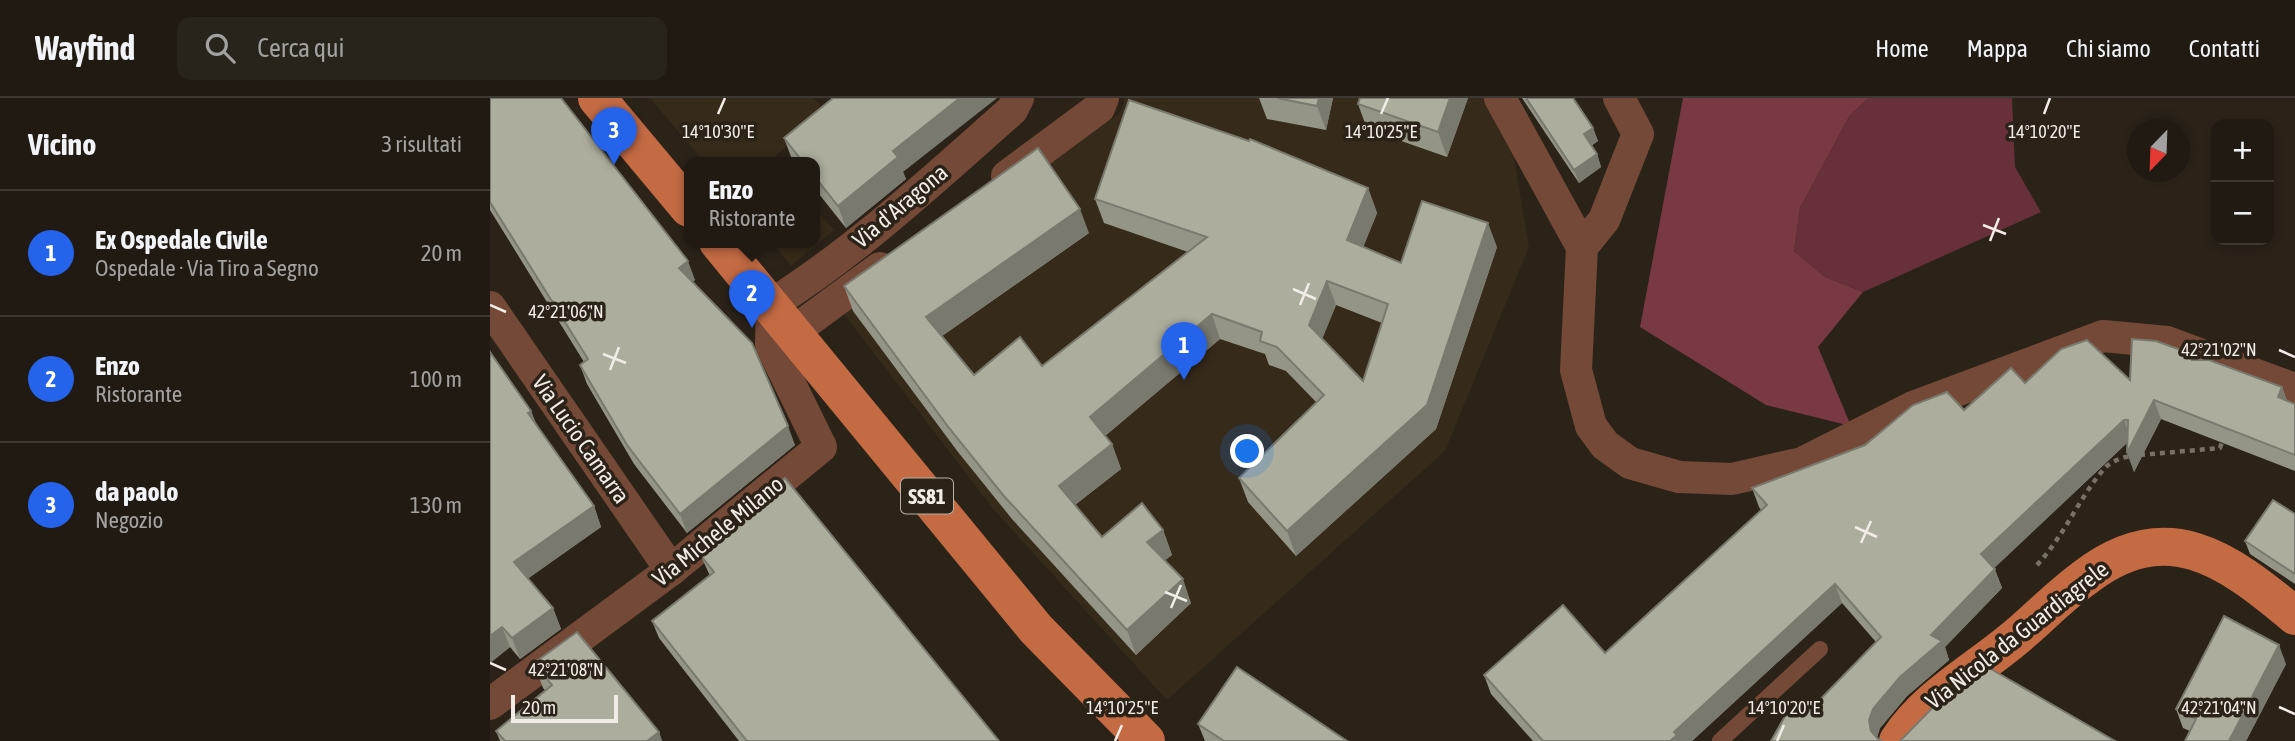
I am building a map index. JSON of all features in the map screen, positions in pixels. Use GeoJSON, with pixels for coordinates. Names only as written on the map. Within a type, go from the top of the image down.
{"type":"FeatureCollection","features":[{"type":"Feature","properties":{"kind":"main road"},"geometry":{"type":"LineString","coordinates":[[597,98],[684,202]]}},
{"type":"Feature","properties":{"kind":"main road","name":"SS81"},"geometry":{"type":"LineString","coordinates":[[723,248],[1036,629],[1146,741]]}},
{"type":"Feature","properties":{"kind":"main road","name":"Via Nicola da Guardiagrele"},"geometry":{"type":"LineString","coordinates":[[1898,741],[1933,701],[2015,638],[2083,578],[2121,554],[2150,545],[2192,550],[2228,566],[2295,616]]}},
{"type":"Feature","properties":{"kind":"street","name":"Via d'Aragona"},"geometry":{"type":"LineString","coordinates":[[783,318],[800,287],[908,202],[1012,110],[1018,98]]}},
{"type":"Feature","properties":{"kind":"street"},"geometry":{"type":"LineString","coordinates":[[979,196],[1099,108],[1103,98]]}},
{"type":"Feature","properties":{"kind":"street"},"geometry":{"type":"LineString","coordinates":[[1500,98],[1582,247],[1576,370],[1591,426],[1605,444],[1630,463],[1679,477],[1732,479],[1802,463],[1913,407],[2103,336],[2167,342],[2295,389]]}},
{"type":"Feature","properties":{"kind":"street"},"geometry":{"type":"LineString","coordinates":[[1582,247],[1604,219],[1638,134],[1619,98]]}},
{"type":"Feature","properties":{"kind":"street"},"geometry":{"type":"LineString","coordinates":[[783,318],[903,252]]}},
{"type":"Feature","properties":{"kind":"street","name":"Via Lucio Camarra"},"geometry":{"type":"LineString","coordinates":[[490,307],[671,570]]}},
{"type":"Feature","properties":{"kind":"street","name":"Via Michele Milano"},"geometry":{"type":"LineString","coordinates":[[490,704],[671,570],[821,447],[771,345],[783,318]]}},
{"type":"Feature","properties":{"kind":"lane"},"geometry":{"type":"LineString","coordinates":[[1720,741],[1820,649]]}},
{"type":"Feature","properties":{"kind":"path"},"geometry":{"type":"LineString","coordinates":[[2035,566],[2054,547],[2104,468],[2122,457],[2187,448],[2220,448],[2226,427]]}},
{"type":"Feature","properties":{"kind":"shaded area"},"geometry":{"type":"Polygon","coordinates":[[[650,98],[814,98],[827,114],[774,157],[700,157],[650,98]]]}},
{"type":"Feature","properties":{"kind":"shaded area"},"geometry":{"type":"Polygon","coordinates":[[[1125,98],[1485,98],[1511,140],[1529,247],[1445,451],[1167,700],[994,510],[840,309],[1120,113],[1125,98]]]}},
{"type":"Feature","properties":{"kind":"shaded area"},"geometry":{"type":"Polygon","coordinates":[[[1683,98],[1869,98],[1850,115],[1800,208],[1794,251],[1825,277],[1863,292],[1818,347],[1851,426],[1766,405],[1640,327],[1683,98]]]}},
{"type":"Feature","properties":{"kind":"shaded area"},"geometry":{"type":"Polygon","coordinates":[[[1869,98],[2012,98],[2015,167],[2041,212],[1863,292],[1825,277],[1794,251],[1800,208],[1850,115],[1869,98]]]}},
{"type":"Feature","properties":{"kind":"shaded area"},"geometry":{"type":"Polygon","coordinates":[[[820,214],[834,230],[820,242],[820,214]]]}},
{"type":"Feature","properties":{"kind":"shaded area"},"geometry":{"type":"Polygon","coordinates":[[[777,248],[812,248],[791,266],[777,248]]]}},
{"type":"Feature","properties":{"kind":"building"},"geometry":{"type":"Polygon","coordinates":[[[490,98],[561,98],[688,261],[679,268],[752,343],[788,426],[680,514],[627,445],[580,365],[588,359],[490,202],[490,98]]]}},
{"type":"Feature","properties":{"kind":"building"},"geometry":{"type":"Polygon","coordinates":[[[833,98],[960,98],[893,151],[898,157],[838,206],[820,183],[820,157],[799,157],[784,138],[833,98]]]}},
{"type":"Feature","properties":{"kind":"building"},"geometry":{"type":"Polygon","coordinates":[[[1277,98],[1319,98],[1317,106],[1277,98]]]}},
{"type":"Feature","properties":{"kind":"building"},"geometry":{"type":"Polygon","coordinates":[[[1360,98],[1450,98],[1438,132],[1358,104],[1360,98]]]}},
{"type":"Feature","properties":{"kind":"building"},"geometry":{"type":"Polygon","coordinates":[[[1526,98],[1573,98],[1593,128],[1584,134],[1597,154],[1574,170],[1526,98]]]}},
{"type":"Feature","properties":{"kind":"building"},"geometry":{"type":"Polygon","coordinates":[[[1129,100],[1249,141],[1250,139],[1368,188],[1347,240],[1401,263],[1422,201],[1488,223],[1427,405],[1287,531],[1239,478],[1324,395],[1277,347],[1260,341],[1262,332],[1212,314],[1090,417],[1112,444],[1059,486],[1102,537],[1142,503],[1163,530],[1147,542],[1183,579],[1127,630],[1003,495],[949,428],[844,286],[1038,148],[1080,209],[926,317],[974,375],[1020,337],[1042,366],[1207,237],[1095,199],[1129,100]],[[1327,281],[1309,325],[1363,381],[1388,304],[1327,281]]]}},
{"type":"Feature","properties":{"kind":"building"},"geometry":{"type":"Polygon","coordinates":[[[2132,339],[2156,341],[2192,354],[2192,360],[2209,360],[2282,387],[2278,397],[2295,404],[2295,455],[2154,400],[2127,453],[2128,420],[2124,420],[1981,554],[1995,569],[1931,635],[1942,641],[1900,677],[1873,709],[1869,720],[1871,731],[1882,741],[1771,741],[1788,711],[1803,717],[1881,637],[1835,584],[1674,732],[1677,735],[1670,741],[1543,741],[1484,675],[1563,605],[1605,653],[1767,505],[1752,488],[1865,445],[1913,405],[1947,392],[1964,410],[2011,368],[2025,383],[2061,349],[2087,340],[2130,380],[2132,339]]]}},
{"type":"Feature","properties":{"kind":"building"},"geometry":{"type":"Polygon","coordinates":[[[490,352],[531,411],[528,413],[594,506],[514,562],[553,608],[512,638],[502,627],[490,636],[490,352]]]}},
{"type":"Feature","properties":{"kind":"building"},"geometry":{"type":"Polygon","coordinates":[[[785,478],[999,741],[747,741],[652,621],[714,572],[701,556],[707,551],[703,545],[785,478]]]}},
{"type":"Feature","properties":{"kind":"building"},"geometry":{"type":"Polygon","coordinates":[[[2273,500],[2295,514],[2295,574],[2245,541],[2273,500]]]}},
{"type":"Feature","properties":{"kind":"building"},"geometry":{"type":"Polygon","coordinates":[[[2224,616],[2279,645],[2229,741],[2185,741],[2196,719],[2176,709],[2224,616]]]}},
{"type":"Feature","properties":{"kind":"building"},"geometry":{"type":"Polygon","coordinates":[[[577,632],[659,732],[647,741],[505,741],[496,731],[552,685],[534,663],[577,632]]]}},
{"type":"Feature","properties":{"kind":"building"},"geometry":{"type":"Polygon","coordinates":[[[1984,665],[2115,741],[1900,741],[1943,697],[1984,665]]]}},
{"type":"Feature","properties":{"kind":"building"},"geometry":{"type":"Polygon","coordinates":[[[1237,667],[1347,741],[1224,741],[1198,724],[1237,667]]]}},
{"type":"Feature","properties":{"kind":"place","name":"da paolo"},"geometry":{"type":"Point","coordinates":[614,165]}},
{"type":"Feature","properties":{"kind":"place","name":"Enzo"},"geometry":{"type":"Point","coordinates":[752,328]}},
{"type":"Feature","properties":{"kind":"place","name":"Ex Ospedale Civile"},"geometry":{"type":"Point","coordinates":[1184,380]}}]}
